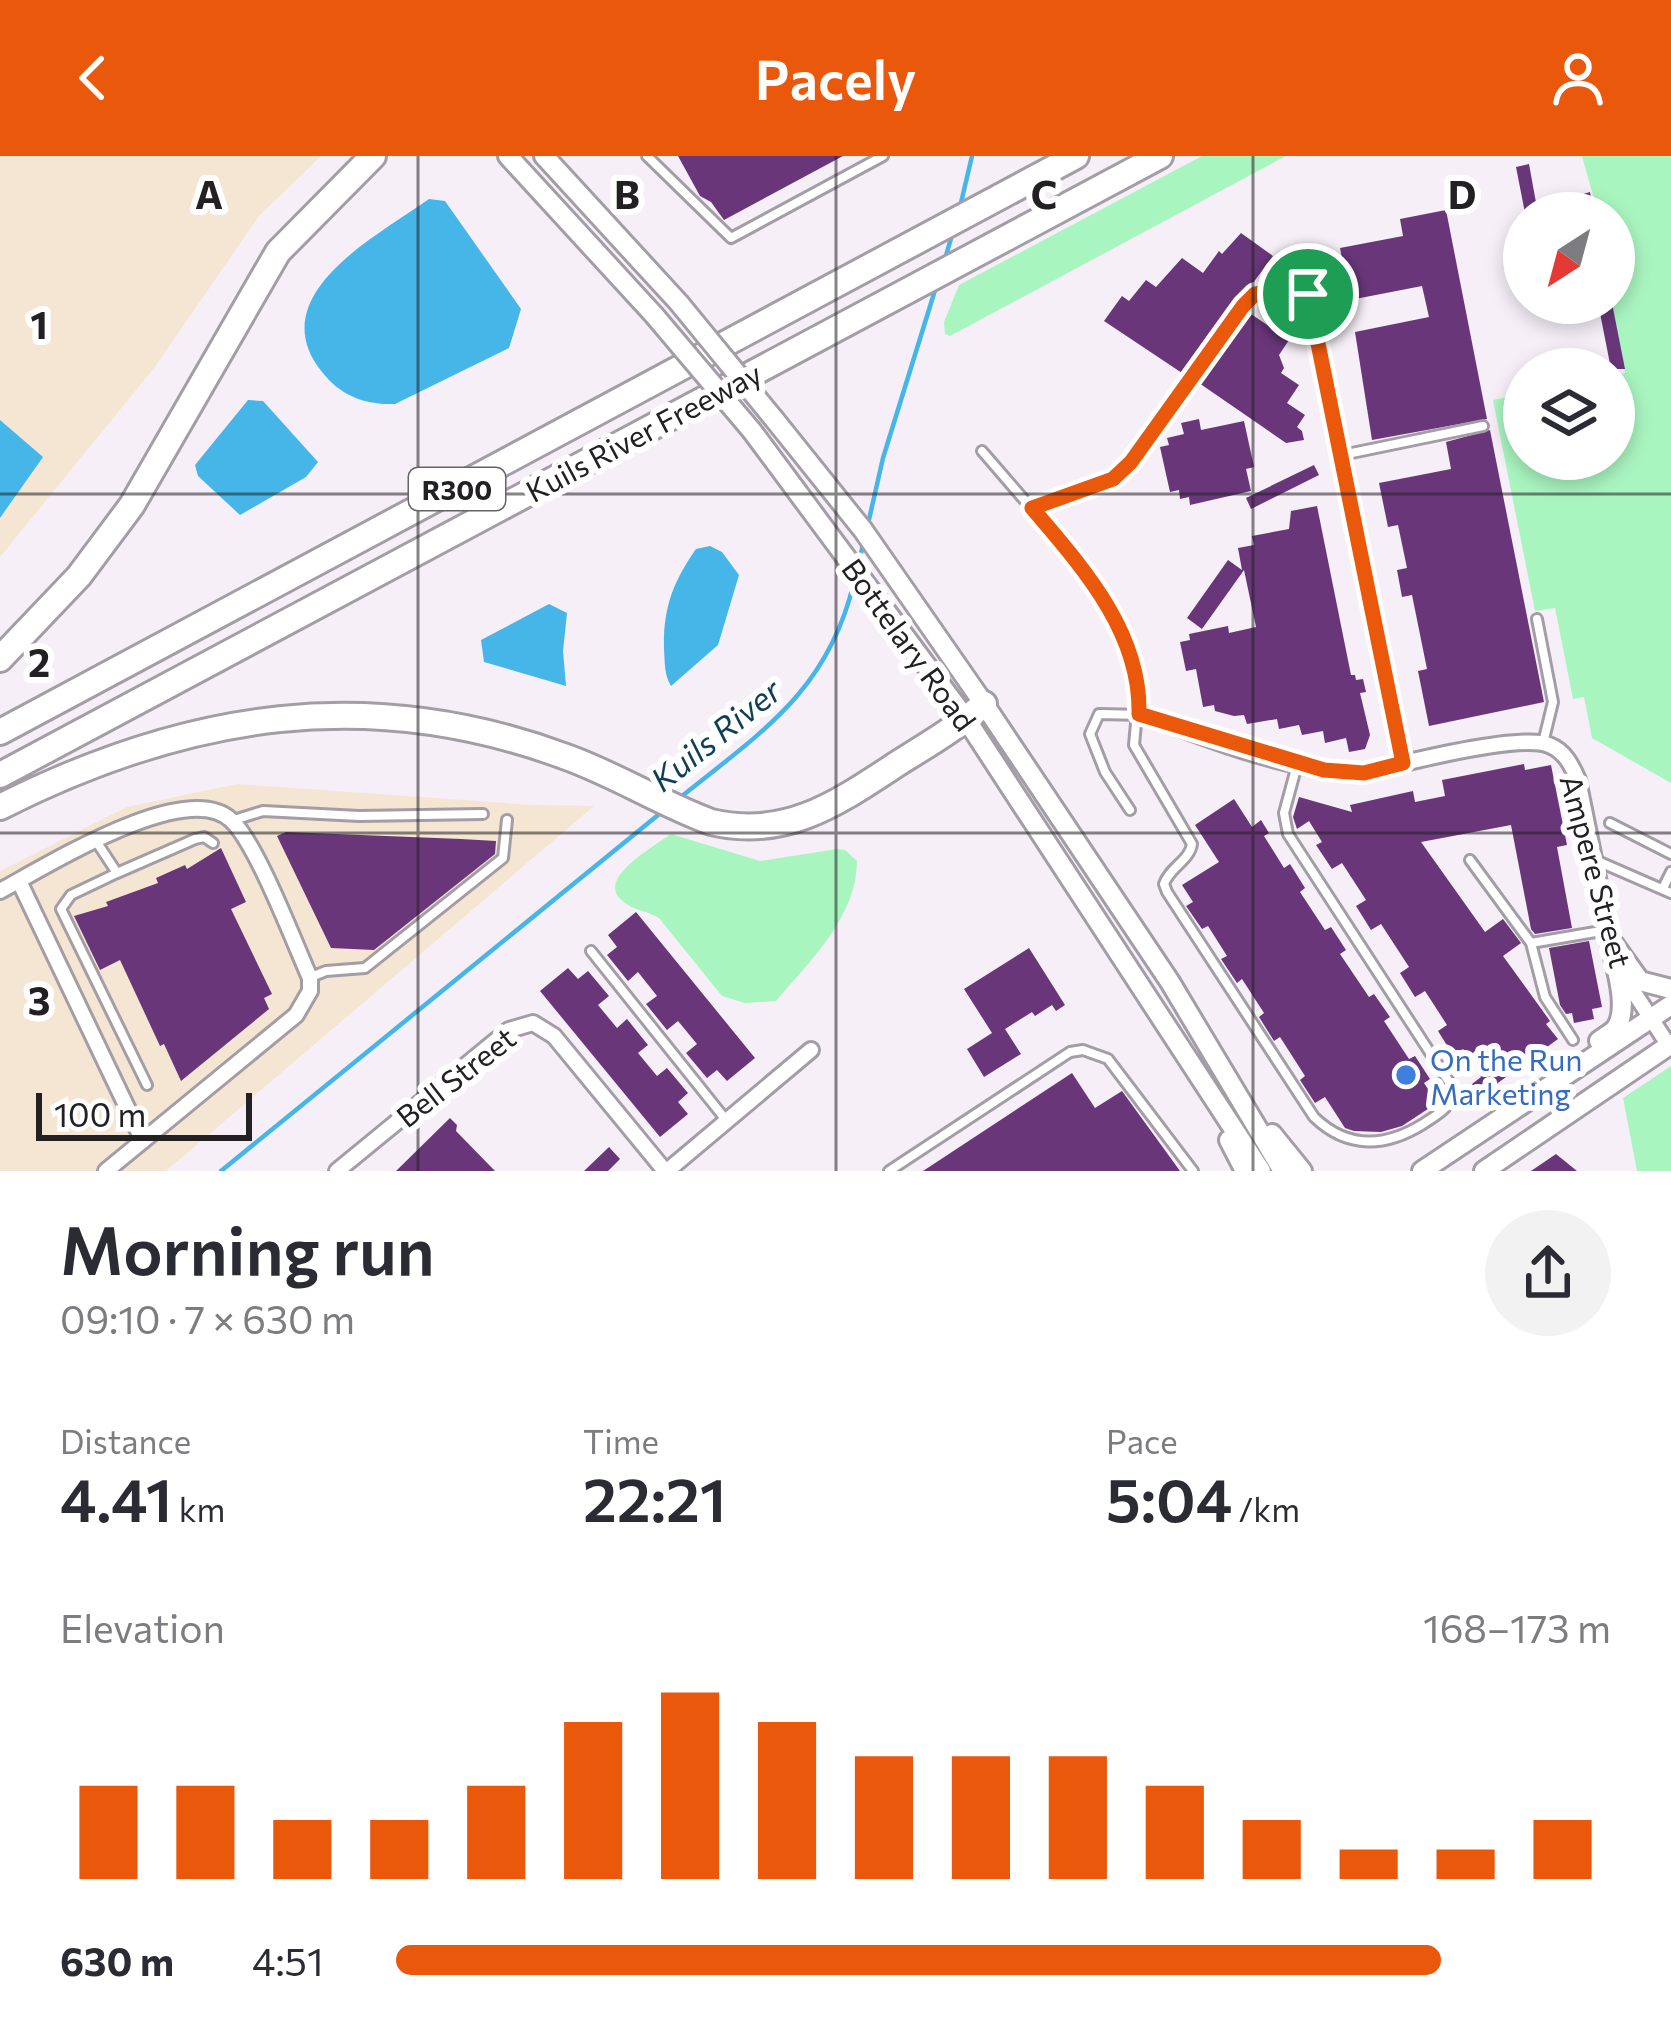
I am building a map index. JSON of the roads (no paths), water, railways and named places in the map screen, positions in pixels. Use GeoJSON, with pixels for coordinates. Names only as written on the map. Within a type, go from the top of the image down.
{"type":"FeatureCollection","features":[{"type":"Feature","properties":{"kind":"highway","name":"Kuils River Freeway"},"geometry":{"type":"LineString","coordinates":[[0,732],[1076,156]]}},
{"type":"Feature","properties":{"kind":"highway","name":"Kuils River Freeway"},"geometry":{"type":"LineString","coordinates":[[0,776],[1160,156]]}},
{"type":"Feature","properties":{"kind":"highway"},"geometry":{"type":"LineString","coordinates":[[0,658],[79,576],[132,506],[278,252],[367,160]]}},
{"type":"Feature","properties":{"kind":"highway"},"geometry":{"type":"LineString","coordinates":[[0,807],[119,753],[233,723],[371,715],[466,728],[527,744],[610,775],[693,815],[734,827],[774,827],[830,808],[975,711]]}},
{"type":"Feature","properties":{"kind":"main road","name":"Bottelary Road"},"geometry":{"type":"LineString","coordinates":[[508,156],[654,315],[752,431],[901,628],[975,711],[1153,954],[1283,1171]]}},
{"type":"Feature","properties":{"kind":"main road","name":"Bottelary Road"},"geometry":{"type":"LineString","coordinates":[[544,156],[679,303],[820,474],[916,603],[975,711],[1262,1171]]}},
{"type":"Feature","properties":{"kind":"main road"},"geometry":{"type":"LineString","coordinates":[[1609,937],[1640,981],[1671,989]]}},
{"type":"Feature","properties":{"kind":"main road"},"geometry":{"type":"LineString","coordinates":[[1578,1068],[1620,1019],[1609,937]]}},
{"type":"Feature","properties":{"kind":"main road"},"geometry":{"type":"LineString","coordinates":[[1402,1171],[1428,1167],[1671,1005]]}},
{"type":"Feature","properties":{"kind":"main road"},"geometry":{"type":"LineString","coordinates":[[1484,1171],[1670,1045]]}},
{"type":"Feature","properties":{"kind":"main road"},"geometry":{"type":"LineString","coordinates":[[1231,1084],[1302,1171]]}},
{"type":"Feature","properties":{"kind":"main road"},"geometry":{"type":"LineString","coordinates":[[1212,1096],[1245,1171]]}},
{"type":"Feature","properties":{"kind":"street"},"geometry":{"type":"LineString","coordinates":[[1303,270],[1403,763]]}},
{"type":"Feature","properties":{"kind":"street","name":"Ampere Street"},"geometry":{"type":"LineString","coordinates":[[1143,715],[1324,770],[1364,773],[1520,742],[1543,743],[1559,750],[1573,769],[1609,937],[1622,974],[1670,1045]]}},
{"type":"Feature","properties":{"kind":"street"},"geometry":{"type":"LineString","coordinates":[[0,891],[152,817],[208,809],[233,820],[245,836],[310,978],[310,991],[296,1015],[106,1171]]}},
{"type":"Feature","properties":{"kind":"street"},"geometry":{"type":"LineString","coordinates":[[19,881],[143,1141]]}},
{"type":"Feature","properties":{"kind":"street","name":"Bell Street"},"geometry":{"type":"LineString","coordinates":[[337,1171],[509,1030],[533,1023],[554,1036],[666,1171]]}},
{"type":"Feature","properties":{"kind":"street"},"geometry":{"type":"LineString","coordinates":[[666,1171],[811,1050]]}},
{"type":"Feature","properties":{"kind":"lane"},"geometry":{"type":"LineString","coordinates":[[647,156],[731,238],[884,156]]}},
{"type":"Feature","properties":{"kind":"lane"},"geometry":{"type":"LineString","coordinates":[[1032,508],[1113,479],[1131,462],[1255,294],[1308,294]]}},
{"type":"Feature","properties":{"kind":"lane"},"geometry":{"type":"LineString","coordinates":[[1342,455],[1483,426]]}},
{"type":"Feature","properties":{"kind":"lane"},"geometry":{"type":"LineString","coordinates":[[982,452],[1077,561],[1135,659],[1143,715],[1133,731],[1134,745],[1192,844],[1191,852],[1167,875],[1167,892],[1314,1117],[1326,1128],[1358,1142],[1389,1142],[1442,1111],[1451,1103],[1453,1088],[1288,834],[1284,813],[1298,764]]}},
{"type":"Feature","properties":{"kind":"lane"},"geometry":{"type":"LineString","coordinates":[[1537,620],[1553,702],[1543,743]]}},
{"type":"Feature","properties":{"kind":"lane"},"geometry":{"type":"LineString","coordinates":[[1130,810],[1090,734],[1099,714],[1143,715]]}},
{"type":"Feature","properties":{"kind":"lane"},"geometry":{"type":"LineString","coordinates":[[233,820],[263,811],[359,816],[483,814]]}},
{"type":"Feature","properties":{"kind":"lane"},"geometry":{"type":"LineString","coordinates":[[310,978],[326,971],[365,968],[486,872],[503,858],[507,820]]}},
{"type":"Feature","properties":{"kind":"lane"},"geometry":{"type":"LineString","coordinates":[[1610,823],[1671,854]]}},
{"type":"Feature","properties":{"kind":"lane"},"geometry":{"type":"LineString","coordinates":[[147,1084],[62,910],[71,895],[117,873],[204,836],[213,843]]}},
{"type":"Feature","properties":{"kind":"lane"},"geometry":{"type":"LineString","coordinates":[[96,841],[117,873]]}},
{"type":"Feature","properties":{"kind":"lane"},"geometry":{"type":"LineString","coordinates":[[1470,860],[1531,944],[1545,997],[1574,1040]]}},
{"type":"Feature","properties":{"kind":"lane"},"geometry":{"type":"LineString","coordinates":[[1593,860],[1667,891],[1671,872]]}},
{"type":"Feature","properties":{"kind":"lane"},"geometry":{"type":"LineString","coordinates":[[1531,944],[1609,937]]}},
{"type":"Feature","properties":{"kind":"lane"},"geometry":{"type":"LineString","coordinates":[[592,951],[726,1120]]}},
{"type":"Feature","properties":{"kind":"lane"},"geometry":{"type":"LineString","coordinates":[[889,1171],[1070,1052],[1083,1050],[1108,1059],[1193,1171]]}},
{"type":"Feature","properties":{"kind":"water"},"geometry":{"type":"Polygon","coordinates":[[[429,199],[445,201],[521,309],[509,348],[395,404],[354,397],[322,372],[307,344],[306,318],[315,293],[357,249],[429,199]]]}},
{"type":"Feature","properties":{"kind":"water"},"geometry":{"type":"Polygon","coordinates":[[[248,400],[263,401],[318,462],[306,477],[240,515],[198,476],[195,465],[248,400]]]}},
{"type":"Feature","properties":{"kind":"water"},"geometry":{"type":"Polygon","coordinates":[[[0,420],[43,457],[0,518],[0,420]]]}},
{"type":"Feature","properties":{"kind":"water"},"geometry":{"type":"Polygon","coordinates":[[[710,546],[722,552],[739,575],[718,645],[671,686],[664,649],[668,608],[696,549],[710,546]]]}},
{"type":"Feature","properties":{"kind":"water"},"geometry":{"type":"Polygon","coordinates":[[[549,604],[567,613],[566,686],[484,662],[481,640],[549,604]]]}},
{"type":"Feature","properties":{"kind":"waterway","name":"Kuils River"},"geometry":{"type":"LineString","coordinates":[[960,207],[972,156]]}},
{"type":"Feature","properties":{"kind":"waterway","name":"Kuils River"},"geometry":{"type":"LineString","coordinates":[[945,259],[952,235]]}},
{"type":"Feature","properties":{"kind":"waterway","name":"Kuils River"},"geometry":{"type":"LineString","coordinates":[[868,524],[883,458],[936,287]]}},
{"type":"Feature","properties":{"kind":"waterway","name":"Kuils River"},"geometry":{"type":"LineString","coordinates":[[858,565],[864,541]]}},
{"type":"Feature","properties":{"kind":"waterway","name":"Kuils River"},"geometry":{"type":"LineString","coordinates":[[677,800],[763,731],[808,682],[827,653],[854,582]]}},
{"type":"Feature","properties":{"kind":"waterway","name":"Kuils River"},"geometry":{"type":"LineString","coordinates":[[221,1171],[663,811]]}},
{"type":"Feature","properties":{"kind":"place","name":"On the Run Marketing"},"geometry":{"type":"Point","coordinates":[1406,1075]}}]}
